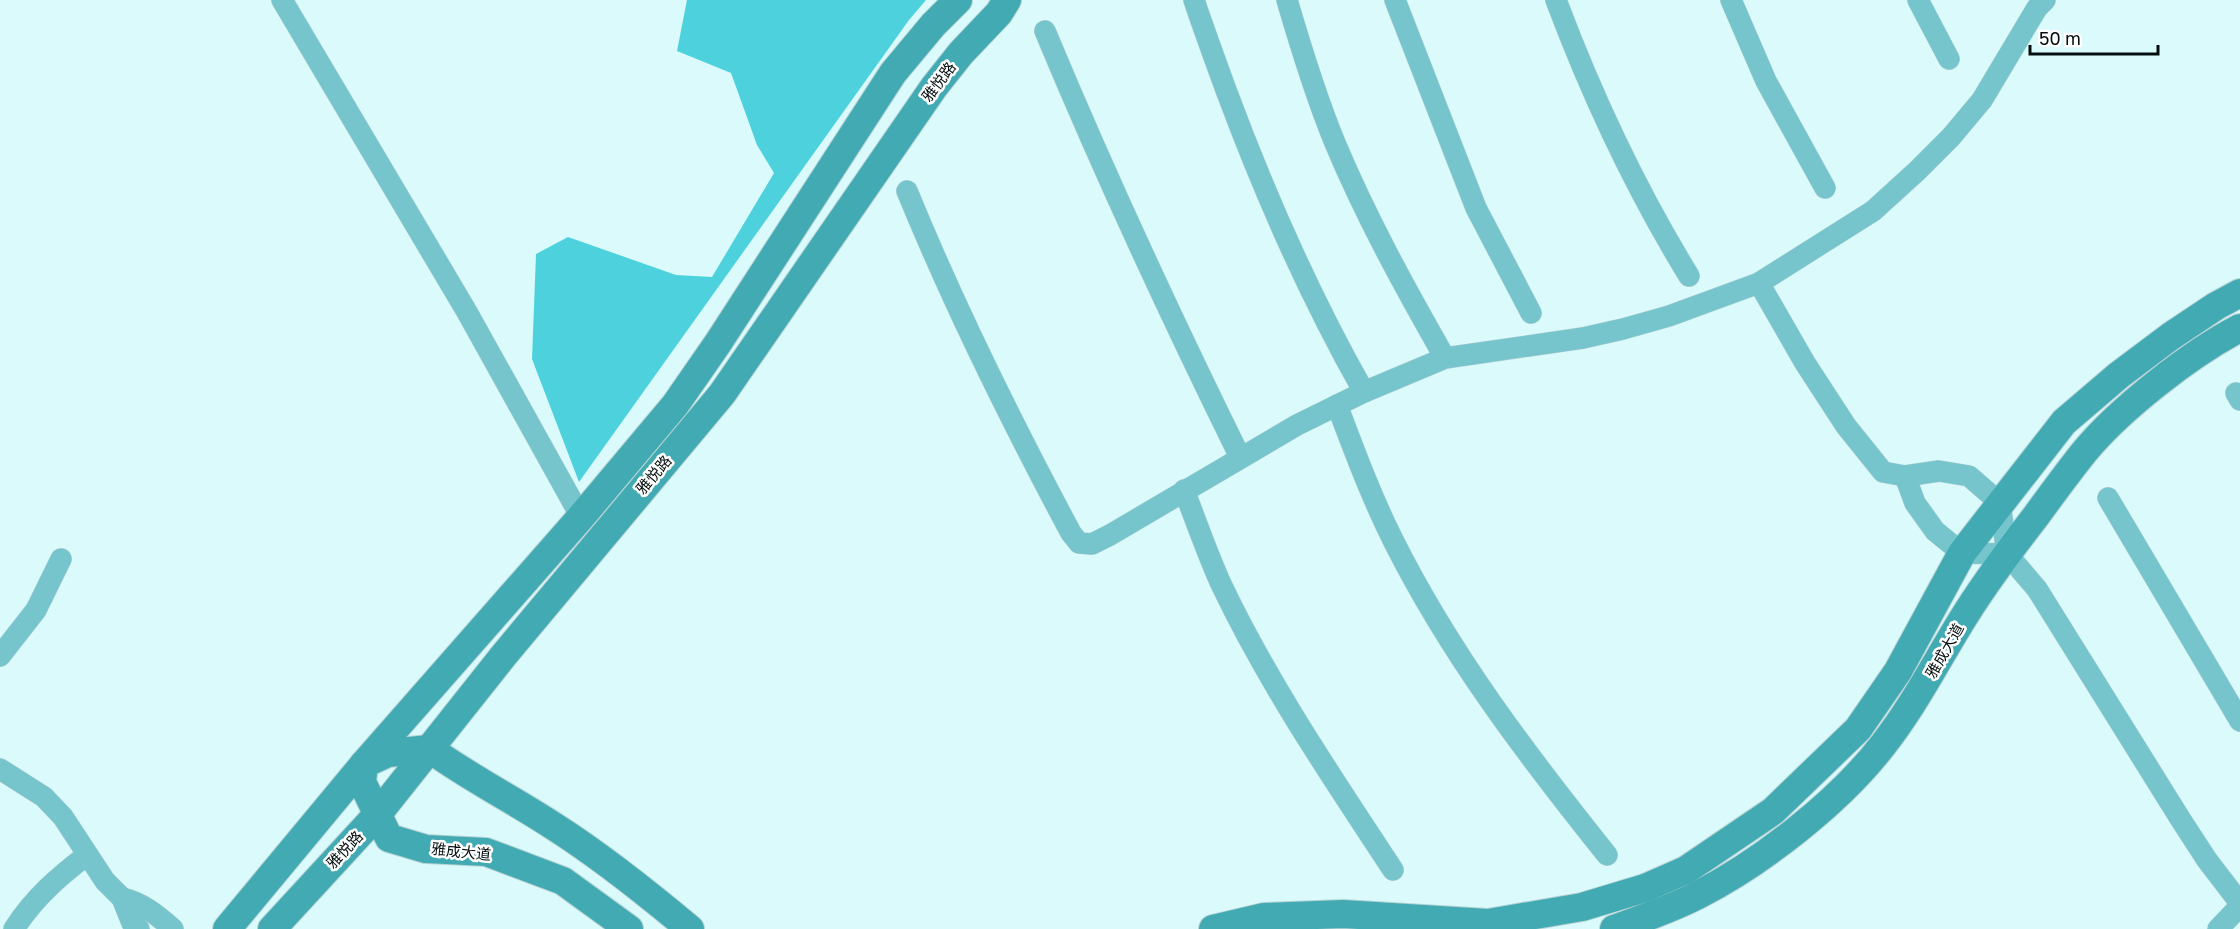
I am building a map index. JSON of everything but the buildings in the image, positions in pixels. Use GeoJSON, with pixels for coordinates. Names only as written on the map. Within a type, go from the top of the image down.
{"type":"FeatureCollection","features":[{"type":"Feature","properties":{"kind":"street"},"geometry":{"type":"LineString","coordinates":[[282,0],[467,312],[581,517]]}},
{"type":"Feature","properties":{"kind":"street","name":"雅悦路"},"geometry":{"type":"LineString","coordinates":[[226,929],[364,764],[581,517],[675,405],[725,333],[893,73],[933,25],[958,0]]}},
{"type":"Feature","properties":{"kind":"street","name":"雅悦路"},"geometry":{"type":"LineString","coordinates":[[272,929],[377,815],[504,655],[722,394],[934,87],[961,53],[999,13],[1007,0]]}},
{"type":"Feature","properties":{"kind":"street"},"geometry":{"type":"LineString","coordinates":[[1194,0],[1240,127],[1284,234],[1326,327],[1364,392]]}},
{"type":"Feature","properties":{"kind":"street"},"geometry":{"type":"LineString","coordinates":[[1287,0],[1305,62],[1335,142],[1380,237],[1445,358]]}},
{"type":"Feature","properties":{"kind":"street"},"geometry":{"type":"LineString","coordinates":[[1395,0],[1438,116],[1476,208],[1530,313]]}},
{"type":"Feature","properties":{"kind":"street"},"geometry":{"type":"LineString","coordinates":[[1556,0],[1578,60],[1614,140],[1655,220],[1689,276]]}},
{"type":"Feature","properties":{"kind":"street"},"geometry":{"type":"LineString","coordinates":[[1731,0],[1766,81],[1825,188]]}},
{"type":"Feature","properties":{"kind":"street"},"geometry":{"type":"LineString","coordinates":[[1918,0],[1949,59]]}},
{"type":"Feature","properties":{"kind":"street"},"geometry":{"type":"LineString","coordinates":[[907,191],[942,277],[1018,434],[1071,533],[1079,543],[1092,544],[1240,457],[1337,405],[1445,358],[1583,338],[1623,329],[1668,316],[1759,283],[1872,211],[1917,171],[1951,137],[1982,100],[2037,8],[2045,0]]}},
{"type":"Feature","properties":{"kind":"street"},"geometry":{"type":"LineString","coordinates":[[1045,31],[1150,272],[1240,457]]}},
{"type":"Feature","properties":{"kind":"street"},"geometry":{"type":"LineString","coordinates":[[1759,283],[1805,363],[1846,426],[1883,472],[1905,476],[1939,471],[1969,476],[2000,503],[2007,554],[2037,589],[2181,820],[2240,905],[2218,929]]}},
{"type":"Feature","properties":{"kind":"street"},"geometry":{"type":"LineString","coordinates":[[1214,929],[1264,917],[1343,914],[1488,923],[1582,907],[1645,888],[1686,870],[1773,811],[1857,729],[1898,671],[1962,553],[2064,422],[2119,375],[2171,336],[2240,293]]}},
{"type":"Feature","properties":{"kind":"street","name":"雅成大道"},"geometry":{"type":"LineString","coordinates":[[1614,929],[1656,915],[1698,895],[1786,838],[1830,802],[1882,746],[1924,687],[1967,612],[2007,554],[2086,450],[2137,400],[2184,364],[2240,328]]}},
{"type":"Feature","properties":{"kind":"street"},"geometry":{"type":"LineString","coordinates":[[1337,405],[1392,539],[1429,607],[1473,679],[1542,774],[1606,855]]}},
{"type":"Feature","properties":{"kind":"street"},"geometry":{"type":"LineString","coordinates":[[1905,476],[1915,503],[1935,531],[1962,553],[2007,554]]}},
{"type":"Feature","properties":{"kind":"street"},"geometry":{"type":"LineString","coordinates":[[1184,490],[1221,582],[1255,650],[1308,741],[1394,870]]}},
{"type":"Feature","properties":{"kind":"street"},"geometry":{"type":"LineString","coordinates":[[2108,498],[2240,721]]}},
{"type":"Feature","properties":{"kind":"street"},"geometry":{"type":"LineString","coordinates":[[0,656],[36,610],[61,559]]}},
{"type":"Feature","properties":{"kind":"street"},"geometry":{"type":"LineString","coordinates":[[364,764],[388,753],[430,749],[461,771],[555,827],[658,902],[690,929]]}},
{"type":"Feature","properties":{"kind":"street","name":"雅成大道"},"geometry":{"type":"LineString","coordinates":[[364,764],[362,782],[389,838],[426,849],[486,852],[563,880],[630,929]]}},
{"type":"Feature","properties":{"kind":"street"},"geometry":{"type":"LineString","coordinates":[[0,769],[44,797],[63,817],[105,881],[122,898],[132,923],[139,929]]}},
{"type":"Feature","properties":{"kind":"street"},"geometry":{"type":"LineString","coordinates":[[14,929],[28,907],[55,879],[87,855]]}},
{"type":"Feature","properties":{"kind":"street"},"geometry":{"type":"LineString","coordinates":[[122,898],[135,901],[147,908],[173,929]]}},
{"type":"Feature","properties":{"kind":"shaded area"},"geometry":{"type":"Polygon","coordinates":[[[687,0],[926,0],[909,20],[579,482],[532,359],[536,254],[568,237],[676,275],[712,277],[774,173],[757,145],[731,73],[677,51],[687,0]]]}}]}
